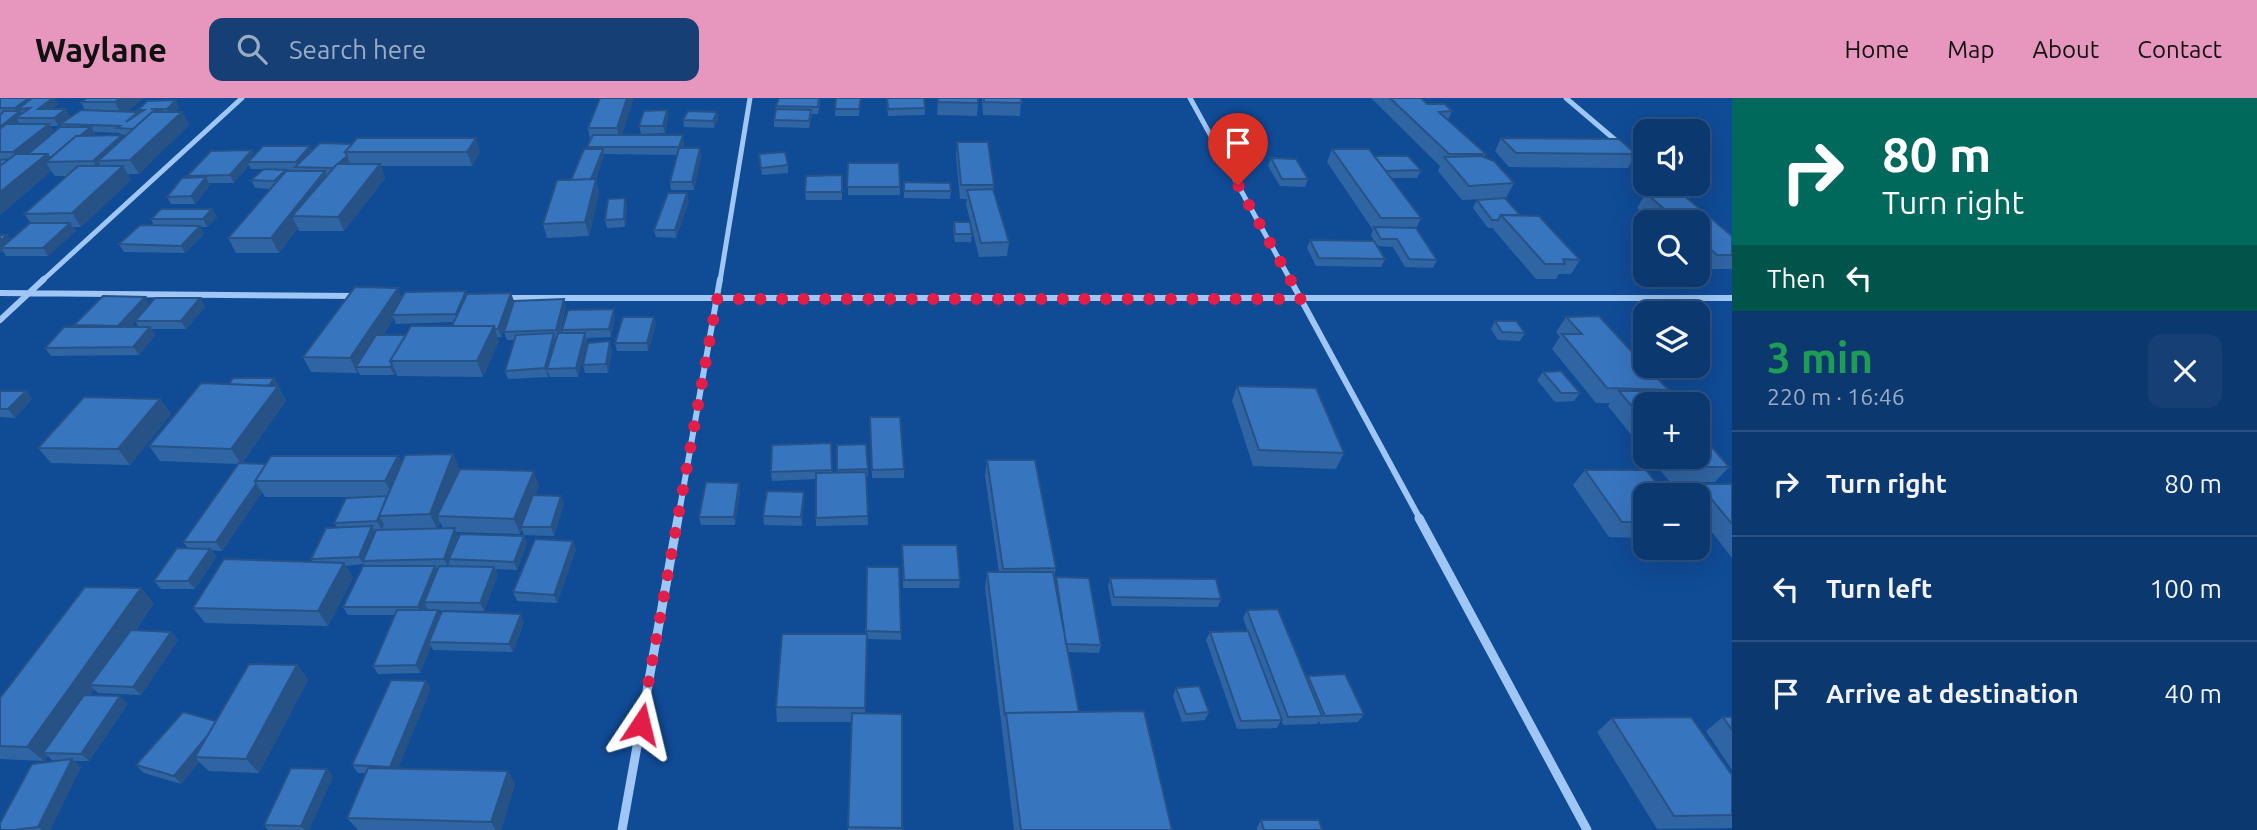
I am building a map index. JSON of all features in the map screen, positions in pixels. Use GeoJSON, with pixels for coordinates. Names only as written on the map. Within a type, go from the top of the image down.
{"type":"FeatureCollection","features":[{"type":"Feature","properties":{"kind":"street"},"geometry":{"type":"LineString","coordinates":[[0,320],[242,98]]}},
{"type":"Feature","properties":{"kind":"street"},"geometry":{"type":"LineString","coordinates":[[622,830],[717,299],[750,98]]}},
{"type":"Feature","properties":{"kind":"street"},"geometry":{"type":"LineString","coordinates":[[1190,98],[1587,830]]}},
{"type":"Feature","properties":{"kind":"street"},"geometry":{"type":"LineString","coordinates":[[1566,98],[1633,155]]}},
{"type":"Feature","properties":{"kind":"street"},"geometry":{"type":"LineString","coordinates":[[1681,196],[1686,200]]}},
{"type":"Feature","properties":{"kind":"street"},"geometry":{"type":"LineString","coordinates":[[0,293],[359,296]]}},
{"type":"Feature","properties":{"kind":"street"},"geometry":{"type":"LineString","coordinates":[[497,298],[1732,298]]}},
{"type":"Feature","properties":{"kind":"building"},"geometry":{"type":"Polygon","coordinates":[[[0,98],[29,98],[15,108],[0,108],[0,98]]]}},
{"type":"Feature","properties":{"kind":"building"},"geometry":{"type":"Polygon","coordinates":[[[32,98],[53,98],[38,109],[66,109],[54,118],[16,118],[30,108],[18,109],[32,98]]]}},
{"type":"Feature","properties":{"kind":"building"},"geometry":{"type":"Polygon","coordinates":[[[87,98],[120,98],[115,102],[81,102],[87,98]]]}},
{"type":"Feature","properties":{"kind":"building"},"geometry":{"type":"Polygon","coordinates":[[[600,98],[627,98],[617,128],[588,128],[600,98]]]}},
{"type":"Feature","properties":{"kind":"building"},"geometry":{"type":"Polygon","coordinates":[[[779,98],[819,98],[818,107],[776,106],[779,98]]]}},
{"type":"Feature","properties":{"kind":"building"},"geometry":{"type":"Polygon","coordinates":[[[836,98],[861,98],[859,109],[835,109],[836,98]]]}},
{"type":"Feature","properties":{"kind":"building"},"geometry":{"type":"Polygon","coordinates":[[[887,98],[924,98],[925,108],[888,109],[887,98]]]}},
{"type":"Feature","properties":{"kind":"building"},"geometry":{"type":"Polygon","coordinates":[[[938,98],[978,98],[978,103],[938,102],[938,98]]]}},
{"type":"Feature","properties":{"kind":"building"},"geometry":{"type":"Polygon","coordinates":[[[984,98],[1021,98],[1022,103],[984,102],[984,98]]]}},
{"type":"Feature","properties":{"kind":"building"},"geometry":{"type":"Polygon","coordinates":[[[1390,98],[1421,98],[1427,104],[1445,104],[1452,111],[1439,112],[1486,154],[1449,154],[1390,98]]]}},
{"type":"Feature","properties":{"kind":"building"},"geometry":{"type":"Polygon","coordinates":[[[176,100],[167,109],[151,109],[163,111],[152,112],[133,129],[117,128],[120,126],[60,124],[81,110],[138,112],[126,122],[144,110],[138,110],[147,101],[176,100]]]}},
{"type":"Feature","properties":{"kind":"building"},"geometry":{"type":"Polygon","coordinates":[[[776,109],[811,110],[809,121],[774,120],[776,109]]]}},
{"type":"Feature","properties":{"kind":"building"},"geometry":{"type":"Polygon","coordinates":[[[667,110],[663,126],[639,126],[644,111],[667,110]]]}},
{"type":"Feature","properties":{"kind":"building"},"geometry":{"type":"Polygon","coordinates":[[[4,111],[20,111],[0,127],[0,115],[4,111]]]}},
{"type":"Feature","properties":{"kind":"building"},"geometry":{"type":"Polygon","coordinates":[[[688,111],[717,112],[713,121],[683,120],[688,111]]]}},
{"type":"Feature","properties":{"kind":"building"},"geometry":{"type":"Polygon","coordinates":[[[152,112],[182,112],[130,160],[98,161],[152,112]]]}},
{"type":"Feature","properties":{"kind":"building"},"geometry":{"type":"Polygon","coordinates":[[[6,124],[49,124],[13,152],[0,152],[0,129],[6,124]]]}},
{"type":"Feature","properties":{"kind":"building"},"geometry":{"type":"Polygon","coordinates":[[[60,127],[91,127],[50,158],[47,154],[28,154],[60,127]]]}},
{"type":"Feature","properties":{"kind":"building"},"geometry":{"type":"Polygon","coordinates":[[[122,135],[93,161],[46,162],[76,136],[122,135]]]}},
{"type":"Feature","properties":{"kind":"building"},"geometry":{"type":"Polygon","coordinates":[[[593,135],[683,135],[679,147],[587,147],[593,135]]]}},
{"type":"Feature","properties":{"kind":"building"},"geometry":{"type":"Polygon","coordinates":[[[357,138],[476,138],[467,152],[345,152],[357,138]]]}},
{"type":"Feature","properties":{"kind":"building"},"geometry":{"type":"Polygon","coordinates":[[[1501,138],[1619,139],[1633,151],[1633,154],[1516,153],[1501,138]]]}},
{"type":"Feature","properties":{"kind":"building"},"geometry":{"type":"Polygon","coordinates":[[[957,142],[988,142],[994,185],[961,185],[957,142]]]}},
{"type":"Feature","properties":{"kind":"building"},"geometry":{"type":"Polygon","coordinates":[[[320,143],[352,144],[345,152],[347,156],[333,168],[295,167],[320,143]]]}},
{"type":"Feature","properties":{"kind":"building"},"geometry":{"type":"Polygon","coordinates":[[[263,146],[310,146],[296,162],[248,162],[263,146]]]}},
{"type":"Feature","properties":{"kind":"building"},"geometry":{"type":"Polygon","coordinates":[[[679,148],[700,148],[692,182],[670,182],[679,148]]]}},
{"type":"Feature","properties":{"kind":"building"},"geometry":{"type":"Polygon","coordinates":[[[584,149],[603,149],[591,179],[571,180],[584,149]]]}},
{"type":"Feature","properties":{"kind":"building"},"geometry":{"type":"Polygon","coordinates":[[[1332,149],[1369,149],[1421,218],[1381,218],[1332,149]]]}},
{"type":"Feature","properties":{"kind":"building"},"geometry":{"type":"Polygon","coordinates":[[[252,150],[230,175],[187,176],[211,151],[252,150]]]}},
{"type":"Feature","properties":{"kind":"building"},"geometry":{"type":"Polygon","coordinates":[[[785,152],[788,165],[761,168],[759,154],[785,152]]]}},
{"type":"Feature","properties":{"kind":"building"},"geometry":{"type":"Polygon","coordinates":[[[16,154],[47,154],[0,192],[0,166],[16,154]]]}},
{"type":"Feature","properties":{"kind":"building"},"geometry":{"type":"Polygon","coordinates":[[[1374,156],[1408,156],[1421,170],[1386,171],[1374,156]]]}},
{"type":"Feature","properties":{"kind":"building"},"geometry":{"type":"Polygon","coordinates":[[[1481,156],[1494,161],[1514,183],[1469,186],[1444,157],[1481,156]]]}},
{"type":"Feature","properties":{"kind":"building"},"geometry":{"type":"Polygon","coordinates":[[[1271,158],[1296,159],[1308,179],[1282,179],[1271,158]]]}},
{"type":"Feature","properties":{"kind":"building"},"geometry":{"type":"Polygon","coordinates":[[[848,163],[899,163],[900,187],[847,187],[848,163]]]}},
{"type":"Feature","properties":{"kind":"building"},"geometry":{"type":"Polygon","coordinates":[[[337,164],[380,164],[338,217],[292,216],[337,164]]]}},
{"type":"Feature","properties":{"kind":"building"},"geometry":{"type":"Polygon","coordinates":[[[78,166],[123,166],[72,213],[24,214],[78,166]]]}},
{"type":"Feature","properties":{"kind":"building"},"geometry":{"type":"Polygon","coordinates":[[[264,169],[286,170],[274,181],[251,180],[264,169]]]}},
{"type":"Feature","properties":{"kind":"building"},"geometry":{"type":"Polygon","coordinates":[[[286,171],[325,171],[271,238],[228,238],[286,171]]]}},
{"type":"Feature","properties":{"kind":"building"},"geometry":{"type":"Polygon","coordinates":[[[842,175],[842,192],[805,192],[806,176],[842,175]]]}},
{"type":"Feature","properties":{"kind":"building"},"geometry":{"type":"Polygon","coordinates":[[[206,177],[191,196],[167,197],[182,178],[206,177]]]}},
{"type":"Feature","properties":{"kind":"building"},"geometry":{"type":"Polygon","coordinates":[[[596,179],[585,222],[543,224],[557,180],[596,179]]]}},
{"type":"Feature","properties":{"kind":"building"},"geometry":{"type":"Polygon","coordinates":[[[904,182],[950,183],[951,191],[904,191],[904,182]]]}},
{"type":"Feature","properties":{"kind":"building"},"geometry":{"type":"Polygon","coordinates":[[[993,189],[1009,242],[981,243],[967,190],[993,189]]]}},
{"type":"Feature","properties":{"kind":"building"},"geometry":{"type":"Polygon","coordinates":[[[668,193],[687,193],[675,230],[654,230],[668,193]]]}},
{"type":"Feature","properties":{"kind":"building"},"geometry":{"type":"Polygon","coordinates":[[[1649,196],[1685,196],[1701,210],[1665,210],[1649,196]]]}},
{"type":"Feature","properties":{"kind":"building"},"geometry":{"type":"Polygon","coordinates":[[[625,198],[624,219],[605,220],[608,199],[625,198]]]}},
{"type":"Feature","properties":{"kind":"building"},"geometry":{"type":"Polygon","coordinates":[[[1505,198],[1520,215],[1501,215],[1498,220],[1492,220],[1477,200],[1505,198]]]}},
{"type":"Feature","properties":{"kind":"building"},"geometry":{"type":"Polygon","coordinates":[[[161,209],[212,209],[203,219],[151,219],[161,209]]]}},
{"type":"Feature","properties":{"kind":"building"},"geometry":{"type":"Polygon","coordinates":[[[1501,215],[1539,216],[1580,260],[1563,259],[1565,264],[1545,264],[1501,215]]]}},
{"type":"Feature","properties":{"kind":"building"},"geometry":{"type":"Polygon","coordinates":[[[1710,217],[1732,236],[1732,255],[1717,255],[1710,249],[1710,217]]]}},
{"type":"Feature","properties":{"kind":"building"},"geometry":{"type":"Polygon","coordinates":[[[954,222],[970,222],[972,234],[955,234],[954,222]]]}},
{"type":"Feature","properties":{"kind":"building"},"geometry":{"type":"Polygon","coordinates":[[[30,223],[70,223],[43,248],[1,248],[30,223]]]}},
{"type":"Feature","properties":{"kind":"building"},"geometry":{"type":"Polygon","coordinates":[[[140,225],[200,226],[181,246],[119,244],[140,225]]]}},
{"type":"Feature","properties":{"kind":"building"},"geometry":{"type":"Polygon","coordinates":[[[1374,227],[1416,228],[1437,260],[1409,259],[1397,239],[1381,239],[1374,227]]]}},
{"type":"Feature","properties":{"kind":"building"},"geometry":{"type":"Polygon","coordinates":[[[1310,240],[1374,241],[1385,259],[1319,258],[1310,240]]]}},
{"type":"Feature","properties":{"kind":"building"},"geometry":{"type":"Polygon","coordinates":[[[355,287],[398,288],[350,358],[303,357],[355,287]]]}},
{"type":"Feature","properties":{"kind":"building"},"geometry":{"type":"Polygon","coordinates":[[[466,291],[456,314],[392,315],[405,292],[466,291]]]}},
{"type":"Feature","properties":{"kind":"building"},"geometry":{"type":"Polygon","coordinates":[[[511,293],[498,329],[494,326],[452,326],[467,294],[511,293]]]}},
{"type":"Feature","properties":{"kind":"building"},"geometry":{"type":"Polygon","coordinates":[[[103,296],[145,297],[118,326],[74,325],[103,296]]]}},
{"type":"Feature","properties":{"kind":"building"},"geometry":{"type":"Polygon","coordinates":[[[155,298],[200,298],[181,321],[135,321],[155,298]]]}},
{"type":"Feature","properties":{"kind":"building"},"geometry":{"type":"Polygon","coordinates":[[[564,299],[556,330],[504,332],[514,301],[564,299]]]}},
{"type":"Feature","properties":{"kind":"building"},"geometry":{"type":"Polygon","coordinates":[[[614,309],[609,329],[562,330],[568,310],[614,309]]]}},
{"type":"Feature","properties":{"kind":"building"},"geometry":{"type":"Polygon","coordinates":[[[1599,316],[1633,353],[1633,378],[1657,378],[1669,390],[1607,388],[1562,334],[1582,334],[1566,317],[1599,316]]]}},
{"type":"Feature","properties":{"kind":"building"},"geometry":{"type":"Polygon","coordinates":[[[623,317],[654,317],[647,343],[615,343],[623,317]]]}},
{"type":"Feature","properties":{"kind":"building"},"geometry":{"type":"Polygon","coordinates":[[[1495,321],[1516,321],[1525,333],[1502,332],[1495,321]]]}},
{"type":"Feature","properties":{"kind":"building"},"geometry":{"type":"Polygon","coordinates":[[[411,326],[494,326],[477,361],[390,361],[411,326]]]}},
{"type":"Feature","properties":{"kind":"building"},"geometry":{"type":"Polygon","coordinates":[[[64,327],[150,327],[133,347],[45,348],[64,327]]]}},
{"type":"Feature","properties":{"kind":"building"},"geometry":{"type":"Polygon","coordinates":[[[554,333],[545,368],[505,371],[516,335],[554,333]]]}},
{"type":"Feature","properties":{"kind":"building"},"geometry":{"type":"Polygon","coordinates":[[[558,333],[585,333],[576,368],[547,369],[558,333]]]}},
{"type":"Feature","properties":{"kind":"building"},"geometry":{"type":"Polygon","coordinates":[[[376,335],[406,335],[390,361],[390,367],[356,367],[376,335]]]}},
{"type":"Feature","properties":{"kind":"building"},"geometry":{"type":"Polygon","coordinates":[[[610,341],[606,364],[583,365],[588,343],[610,341]]]}},
{"type":"Feature","properties":{"kind":"building"},"geometry":{"type":"Polygon","coordinates":[[[1561,371],[1580,393],[1561,393],[1543,372],[1561,371]]]}},
{"type":"Feature","properties":{"kind":"building"},"geometry":{"type":"Polygon","coordinates":[[[233,378],[274,378],[269,386],[229,384],[233,378]]]}},
{"type":"Feature","properties":{"kind":"building"},"geometry":{"type":"Polygon","coordinates":[[[201,383],[278,386],[231,449],[149,446],[201,383]]]}},
{"type":"Feature","properties":{"kind":"building"},"geometry":{"type":"Polygon","coordinates":[[[1237,386],[1316,388],[1344,453],[1259,450],[1237,386]]]}},
{"type":"Feature","properties":{"kind":"building"},"geometry":{"type":"Polygon","coordinates":[[[0,391],[26,391],[8,409],[0,409],[0,391]]]}},
{"type":"Feature","properties":{"kind":"building"},"geometry":{"type":"Polygon","coordinates":[[[1619,391],[1662,392],[1633,392],[1633,408],[1619,391]]]}},
{"type":"Feature","properties":{"kind":"building"},"geometry":{"type":"Polygon","coordinates":[[[84,397],[160,399],[118,449],[38,448],[84,397]]]}},
{"type":"Feature","properties":{"kind":"building"},"geometry":{"type":"Polygon","coordinates":[[[870,417],[900,417],[904,469],[872,470],[870,417]]]}},
{"type":"Feature","properties":{"kind":"building"},"geometry":{"type":"Polygon","coordinates":[[[831,443],[832,470],[771,472],[772,445],[831,443]]]}},
{"type":"Feature","properties":{"kind":"building"},"geometry":{"type":"Polygon","coordinates":[[[866,444],[868,469],[837,470],[837,445],[866,444]]]}},
{"type":"Feature","properties":{"kind":"building"},"geometry":{"type":"Polygon","coordinates":[[[1710,445],[1729,467],[1710,467],[1710,445]]]}},
{"type":"Feature","properties":{"kind":"building"},"geometry":{"type":"Polygon","coordinates":[[[453,454],[430,514],[379,516],[405,455],[453,454]]]}},
{"type":"Feature","properties":{"kind":"building"},"geometry":{"type":"Polygon","coordinates":[[[271,456],[398,456],[385,481],[255,481],[271,456]]]}},
{"type":"Feature","properties":{"kind":"building"},"geometry":{"type":"Polygon","coordinates":[[[987,460],[1035,460],[1056,568],[1003,569],[987,460]]]}},
{"type":"Feature","properties":{"kind":"building"},"geometry":{"type":"Polygon","coordinates":[[[239,463],[266,464],[255,481],[256,484],[216,542],[183,542],[239,463]]]}},
{"type":"Feature","properties":{"kind":"building"},"geometry":{"type":"Polygon","coordinates":[[[460,469],[534,471],[514,519],[437,516],[460,469]]]}},
{"type":"Feature","properties":{"kind":"building"},"geometry":{"type":"Polygon","coordinates":[[[1585,470],[1646,470],[1656,483],[1633,483],[1633,522],[1622,522],[1585,470]]]}},
{"type":"Feature","properties":{"kind":"building"},"geometry":{"type":"Polygon","coordinates":[[[866,472],[868,516],[816,518],[816,473],[866,472]]]}},
{"type":"Feature","properties":{"kind":"building"},"geometry":{"type":"Polygon","coordinates":[[[706,482],[739,483],[734,517],[699,517],[706,482]]]}},
{"type":"Feature","properties":{"kind":"building"},"geometry":{"type":"Polygon","coordinates":[[[1710,484],[1732,484],[1732,524],[1710,497],[1710,484]]]}},
{"type":"Feature","properties":{"kind":"building"},"geometry":{"type":"Polygon","coordinates":[[[767,491],[804,492],[801,517],[763,516],[767,491]]]}},
{"type":"Feature","properties":{"kind":"building"},"geometry":{"type":"Polygon","coordinates":[[[533,495],[561,496],[551,527],[521,527],[533,495]]]}},
{"type":"Feature","properties":{"kind":"building"},"geometry":{"type":"Polygon","coordinates":[[[387,496],[377,521],[334,523],[346,498],[387,496]]]}},
{"type":"Feature","properties":{"kind":"building"},"geometry":{"type":"Polygon","coordinates":[[[372,526],[359,557],[311,559],[326,528],[372,526]]]}},
{"type":"Feature","properties":{"kind":"building"},"geometry":{"type":"Polygon","coordinates":[[[455,528],[444,559],[363,561],[376,530],[455,528]]]}},
{"type":"Feature","properties":{"kind":"building"},"geometry":{"type":"Polygon","coordinates":[[[460,534],[524,536],[514,562],[449,559],[460,534]]]}},
{"type":"Feature","properties":{"kind":"building"},"geometry":{"type":"Polygon","coordinates":[[[535,539],[573,541],[554,595],[513,592],[535,539]]]}},
{"type":"Feature","properties":{"kind":"building"},"geometry":{"type":"Polygon","coordinates":[[[902,545],[957,545],[960,580],[904,580],[902,545]]]}},
{"type":"Feature","properties":{"kind":"building"},"geometry":{"type":"Polygon","coordinates":[[[177,548],[210,549],[188,581],[154,581],[177,548]]]}},
{"type":"Feature","properties":{"kind":"building"},"geometry":{"type":"Polygon","coordinates":[[[224,559],[344,563],[318,611],[193,608],[224,559]]]}},
{"type":"Feature","properties":{"kind":"building"},"geometry":{"type":"Polygon","coordinates":[[[363,566],[435,566],[418,607],[343,607],[363,566]]]}},
{"type":"Feature","properties":{"kind":"building"},"geometry":{"type":"Polygon","coordinates":[[[439,566],[494,567],[480,603],[424,602],[439,566]]]}},
{"type":"Feature","properties":{"kind":"building"},"geometry":{"type":"Polygon","coordinates":[[[867,567],[899,567],[901,632],[866,631],[867,567]]]}},
{"type":"Feature","properties":{"kind":"building"},"geometry":{"type":"Polygon","coordinates":[[[987,572],[1053,572],[1079,712],[1006,713],[1005,716],[987,572]]]}},
{"type":"Feature","properties":{"kind":"building"},"geometry":{"type":"Polygon","coordinates":[[[1056,577],[1089,578],[1101,645],[1066,644],[1056,577]]]}},
{"type":"Feature","properties":{"kind":"building"},"geometry":{"type":"Polygon","coordinates":[[[1110,578],[1216,579],[1221,599],[1114,597],[1110,578]]]}},
{"type":"Feature","properties":{"kind":"building"},"geometry":{"type":"Polygon","coordinates":[[[85,587],[141,588],[27,747],[0,746],[0,698],[85,587]]]}},
{"type":"Feature","properties":{"kind":"building"},"geometry":{"type":"Polygon","coordinates":[[[1278,609],[1322,716],[1288,717],[1247,610],[1278,609]]]}},
{"type":"Feature","properties":{"kind":"building"},"geometry":{"type":"Polygon","coordinates":[[[397,610],[438,610],[416,665],[373,666],[397,610]]]}},
{"type":"Feature","properties":{"kind":"building"},"geometry":{"type":"Polygon","coordinates":[[[442,611],[521,614],[509,644],[429,642],[442,611]]]}},
{"type":"Feature","properties":{"kind":"building"},"geometry":{"type":"Polygon","coordinates":[[[131,630],[171,632],[133,687],[90,685],[131,630]]]}},
{"type":"Feature","properties":{"kind":"building"},"geometry":{"type":"Polygon","coordinates":[[[1248,631],[1282,720],[1241,721],[1210,632],[1248,631]]]}},
{"type":"Feature","properties":{"kind":"building"},"geometry":{"type":"Polygon","coordinates":[[[782,634],[867,634],[865,708],[776,707],[782,634]]]}},
{"type":"Feature","properties":{"kind":"building"},"geometry":{"type":"Polygon","coordinates":[[[249,664],[297,665],[246,759],[195,757],[249,664]]]}},
{"type":"Feature","properties":{"kind":"building"},"geometry":{"type":"Polygon","coordinates":[[[1345,674],[1364,714],[1325,716],[1308,676],[1345,674]]]}},
{"type":"Feature","properties":{"kind":"building"},"geometry":{"type":"Polygon","coordinates":[[[391,680],[426,681],[390,767],[352,765],[391,680]]]}},
{"type":"Feature","properties":{"kind":"building"},"geometry":{"type":"Polygon","coordinates":[[[1199,686],[1209,712],[1186,714],[1176,688],[1199,686]]]}},
{"type":"Feature","properties":{"kind":"building"},"geometry":{"type":"Polygon","coordinates":[[[84,695],[120,696],[81,754],[43,753],[84,695]]]}},
{"type":"Feature","properties":{"kind":"building"},"geometry":{"type":"Polygon","coordinates":[[[1144,711],[1172,830],[1021,830],[1006,713],[1144,711]]]}},
{"type":"Feature","properties":{"kind":"building"},"geometry":{"type":"Polygon","coordinates":[[[183,712],[216,721],[208,735],[174,776],[136,765],[183,712]]]}},
{"type":"Feature","properties":{"kind":"building"},"geometry":{"type":"Polygon","coordinates":[[[852,713],[902,714],[902,828],[848,827],[852,713]]]}},
{"type":"Feature","properties":{"kind":"building"},"geometry":{"type":"Polygon","coordinates":[[[1691,717],[1732,775],[1732,815],[1674,816],[1612,718],[1691,717]]]}},
{"type":"Feature","properties":{"kind":"building"},"geometry":{"type":"Polygon","coordinates":[[[1723,717],[1732,717],[1732,730],[1723,717]]]}},
{"type":"Feature","properties":{"kind":"building"},"geometry":{"type":"Polygon","coordinates":[[[72,759],[38,827],[0,830],[0,823],[32,764],[72,759]]]}},
{"type":"Feature","properties":{"kind":"building"},"geometry":{"type":"Polygon","coordinates":[[[291,768],[327,769],[301,826],[264,825],[291,768]]]}},
{"type":"Feature","properties":{"kind":"building"},"geometry":{"type":"Polygon","coordinates":[[[368,768],[508,771],[491,822],[347,818],[368,768]]]}},
{"type":"Feature","properties":{"kind":"building"},"geometry":{"type":"Polygon","coordinates":[[[1261,820],[1319,820],[1322,830],[1264,830],[1261,820]]]}},
{"type":"Feature","properties":{"kind":"route"},"geometry":{"type":"LineString","coordinates":[[641,724],[717,299],[1301,299],[1238,185]]}}]}
